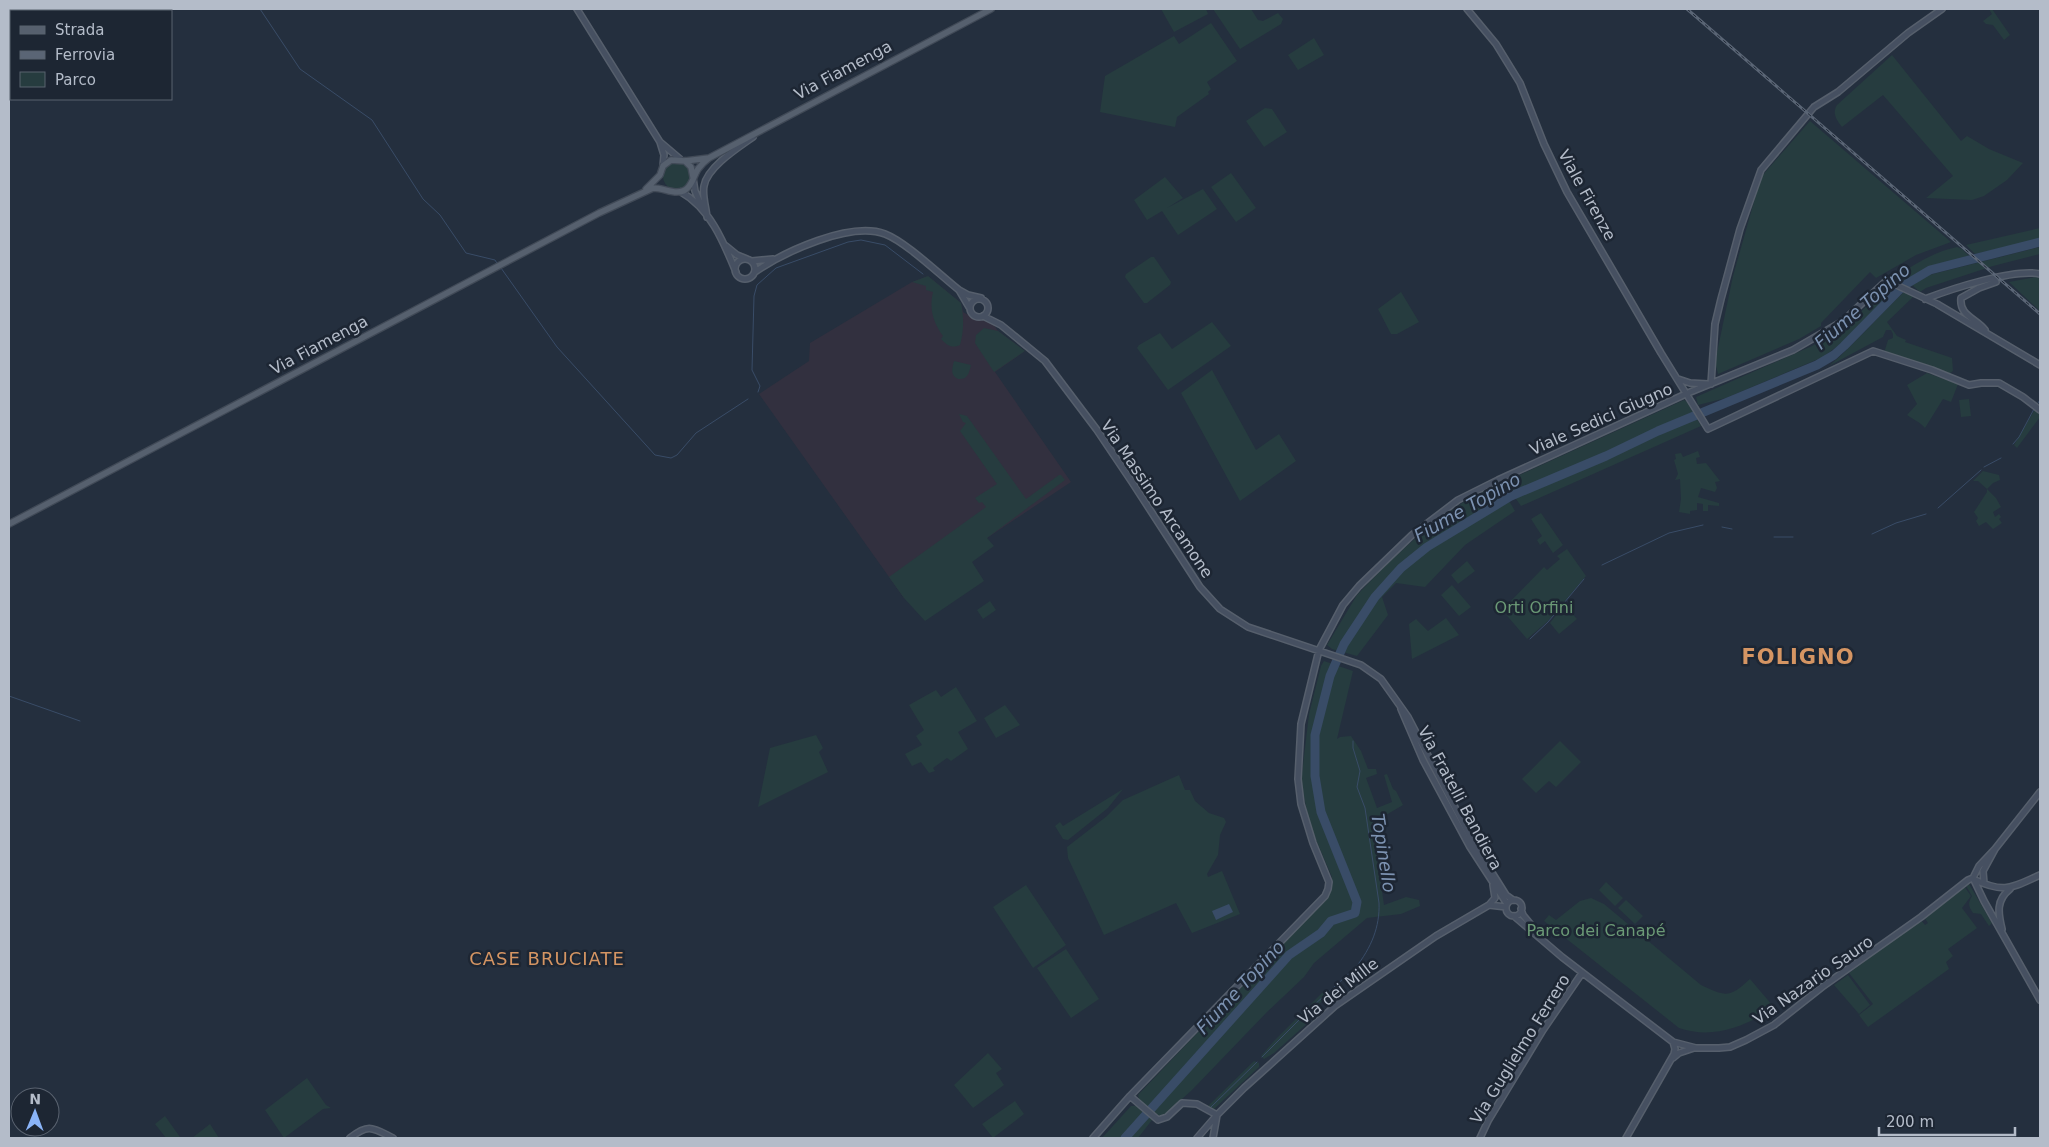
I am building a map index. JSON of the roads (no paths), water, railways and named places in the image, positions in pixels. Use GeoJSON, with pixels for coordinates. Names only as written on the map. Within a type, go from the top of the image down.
{"type":"FeatureCollection","features":[{"type":"Feature","properties":{"kind":"main road"},"geometry":{"type":"LineString","coordinates":[[577,9],[660,142],[664,155],[663,166]]}},
{"type":"Feature","properties":{"kind":"main road","name":"Via Fiamenga"},"geometry":{"type":"LineString","coordinates":[[9,524],[642,192],[660,188],[680,192],[690,185],[702,164],[709,158],[991,9]]}},
{"type":"Feature","properties":{"kind":"main road","name":"Viale Firenze"},"geometry":{"type":"LineString","coordinates":[[1467,9],[1496,44],[1520,83],[1544,144],[1567,192],[1708,429],[1873,351],[1932,370],[1969,386],[1981,383],[1999,383],[2023,397],[2040,410]]}},
{"type":"Feature","properties":{"kind":"main road"},"geometry":{"type":"LineString","coordinates":[[1678,379],[1695,384],[1711,384],[1715,324],[1737,240],[1761,170],[1814,107],[1838,92],[1908,33],[1942,9]]}},
{"type":"Feature","properties":{"kind":"main road"},"geometry":{"type":"LineString","coordinates":[[707,216],[703,192],[707,177],[734,151],[767,126]]}},
{"type":"Feature","properties":{"kind":"main road"},"geometry":{"type":"LineString","coordinates":[[660,142],[691,167],[696,192],[702,208],[725,245],[736,272],[740,277],[746,279],[752,277],[755,272],[755,266],[750,260],[737,254],[725,245]]}},
{"type":"Feature","properties":{"kind":"main road","name":"Via Fiamenga"},"geometry":{"type":"LineString","coordinates":[[642,192],[660,175],[663,166],[671,160],[709,158]]}},
{"type":"Feature","properties":{"kind":"main road"},"geometry":{"type":"LineString","coordinates":[[660,175],[662,184],[670,191]]}},
{"type":"Feature","properties":{"kind":"main road"},"geometry":{"type":"LineString","coordinates":[[680,192],[690,197],[702,208]]}},
{"type":"Feature","properties":{"kind":"main road","name":"Via Massimo Arcamone"},"geometry":{"type":"LineString","coordinates":[[755,272],[774,259],[845,233],[873,232],[886,234],[959,290],[986,301],[1001,325]]}},
{"type":"Feature","properties":{"kind":"main road","name":"Via Massimo Arcamone"},"geometry":{"type":"LineString","coordinates":[[750,260],[774,259]]}},
{"type":"Feature","properties":{"kind":"main road"},"geometry":{"type":"LineString","coordinates":[[736,272],[737,264],[741,260],[750,260]]}},
{"type":"Feature","properties":{"kind":"main road"},"geometry":{"type":"LineString","coordinates":[[1925,299],[1946,291],[2023,273],[2040,274]]}},
{"type":"Feature","properties":{"kind":"main road"},"geometry":{"type":"LineString","coordinates":[[1987,333],[1983,327],[1964,312],[1960,306],[1962,298],[1983,286],[2023,273]]}},
{"type":"Feature","properties":{"kind":"main road","name":"Viale Sedici Giugno"},"geometry":{"type":"LineString","coordinates":[[1093,1138],[1130,1096],[1325,896],[1329,882],[1300,804],[1298,779],[1301,724],[1319,650],[1343,605],[1360,586],[1412,535],[1445,508],[1498,480],[1688,393],[1812,340],[1843,321],[1886,282],[1925,299]]}},
{"type":"Feature","properties":{"kind":"main road","name":"Via Massimo Arcamone"},"geometry":{"type":"LineString","coordinates":[[959,290],[973,315],[983,316],[1001,325],[1045,361],[1127,475],[1208,597],[1225,613],[1248,627],[1319,650]]}},
{"type":"Feature","properties":{"kind":"main road"},"geometry":{"type":"LineString","coordinates":[[970,307],[975,299],[981,298]]}},
{"type":"Feature","properties":{"kind":"main road"},"geometry":{"type":"LineString","coordinates":[[1925,299],[2040,365]]}},
{"type":"Feature","properties":{"kind":"main road"},"geometry":{"type":"LineString","coordinates":[[983,316],[987,312],[988,306]]}},
{"type":"Feature","properties":{"kind":"main road"},"geometry":{"type":"LineString","coordinates":[[1695,384],[1705,379],[1711,369]]}},
{"type":"Feature","properties":{"kind":"main road","name":"Via Fratelli Bandiera"},"geometry":{"type":"LineString","coordinates":[[1319,650],[1353,662],[1381,679],[1408,717],[1474,844],[1506,895],[1513,900]]}},
{"type":"Feature","properties":{"kind":"main road","name":"Via Fratelli Bandiera"},"geometry":{"type":"LineString","coordinates":[[1398,701],[1404,719],[1427,767],[1470,847],[1506,905]]}},
{"type":"Feature","properties":{"kind":"main road"},"geometry":{"type":"LineString","coordinates":[[1984,883],[1983,871],[1996,849],[2040,792]]}},
{"type":"Feature","properties":{"kind":"main road"},"geometry":{"type":"LineString","coordinates":[[1973,878],[1979,866],[1996,849]]}},
{"type":"Feature","properties":{"kind":"main road"},"geometry":{"type":"LineString","coordinates":[[2004,934],[1998,910],[2004,894],[2010,889],[2040,875]]}},
{"type":"Feature","properties":{"kind":"main road"},"geometry":{"type":"LineString","coordinates":[[1973,878],[1996,888],[2010,889]]}},
{"type":"Feature","properties":{"kind":"main road"},"geometry":{"type":"LineString","coordinates":[[1973,878],[2040,1000]]}},
{"type":"Feature","properties":{"kind":"main road","name":"Via Nazario Sauro"},"geometry":{"type":"LineString","coordinates":[[1514,916],[1582,973],[1673,1042],[1696,1048],[1730,1047],[1774,1025],[1822,987],[1921,918],[1973,878]]}},
{"type":"Feature","properties":{"kind":"main road"},"geometry":{"type":"LineString","coordinates":[[1489,906],[1495,898],[1493,885]]}},
{"type":"Feature","properties":{"kind":"main road"},"geometry":{"type":"LineString","coordinates":[[1489,906],[1506,905],[1513,900],[1519,903],[1521,909],[1518,915],[1508,914],[1506,905]]}},
{"type":"Feature","properties":{"kind":"main road","name":"Via dei Mille"},"geometry":{"type":"LineString","coordinates":[[1196,1138],[1217,1115],[1335,1006],[1436,936],[1489,906]]}},
{"type":"Feature","properties":{"kind":"main road","name":"Via Nazario Sauro"},"geometry":{"type":"LineString","coordinates":[[1521,909],[1523,915],[1543,941]]}},
{"type":"Feature","properties":{"kind":"main road","name":"Via Guglielmo Ferrero"},"geometry":{"type":"LineString","coordinates":[[1480,1138],[1528,1054],[1582,973]]}},
{"type":"Feature","properties":{"kind":"main road"},"geometry":{"type":"LineString","coordinates":[[1626,1138],[1671,1060],[1675,1049],[1673,1042]]}},
{"type":"Feature","properties":{"kind":"main road"},"geometry":{"type":"LineString","coordinates":[[1671,1060],[1679,1053],[1696,1048]]}},
{"type":"Feature","properties":{"kind":"main road"},"geometry":{"type":"LineString","coordinates":[[1130,1096],[1158,1120],[1163,1119],[1181,1103],[1205,1108],[1217,1115],[1213,1138]]}},
{"type":"Feature","properties":{"kind":"main road"},"geometry":{"type":"LineString","coordinates":[[350,1138],[365,1128],[373,1128],[393,1138]]}},
{"type":"Feature","properties":{"kind":"water"},"geometry":{"type":"Polygon","coordinates":[[[1229,904],[1233,912],[1216,920],[1212,911],[1229,904]]]}},
{"type":"Feature","properties":{"kind":"waterway"},"geometry":{"type":"LineString","coordinates":[[260,9],[300,69],[372,120],[423,199],[440,215],[466,253],[495,260],[498,265]]}},
{"type":"Feature","properties":{"kind":"waterway"},"geometry":{"type":"LineString","coordinates":[[758,392],[760,386],[752,370],[754,296],[757,285],[776,268],[848,242],[861,240],[885,245],[923,274]]}},
{"type":"Feature","properties":{"kind":"waterway","name":"Fiume Topino"},"geometry":{"type":"LineString","coordinates":[[1125,1138],[1289,955],[1321,933],[1331,921],[1355,913],[1357,902],[1321,812],[1315,776],[1315,735],[1330,676],[1344,644],[1375,597],[1401,568],[1427,547],[1511,496],[1606,456],[1658,431],[1817,365],[1834,355],[1844,346],[1903,286],[1930,270],[2040,242]]}},
{"type":"Feature","properties":{"kind":"waterway"},"geometry":{"type":"LineString","coordinates":[[501,268],[557,347],[655,455],[671,458],[677,455],[696,433],[748,399]]}},
{"type":"Feature","properties":{"kind":"waterway","name":"Topinello"},"geometry":{"type":"LineString","coordinates":[[2013,444],[2019,437],[2034,409]]}},
{"type":"Feature","properties":{"kind":"waterway","name":"Topinello"},"geometry":{"type":"LineString","coordinates":[[1984,467],[2001,458]]}},
{"type":"Feature","properties":{"kind":"waterway","name":"Topinello"},"geometry":{"type":"LineString","coordinates":[[1938,508],[1981,470]]}},
{"type":"Feature","properties":{"kind":"waterway","name":"Topinello"},"geometry":{"type":"LineString","coordinates":[[1872,534],[1896,523],[1926,514]]}},
{"type":"Feature","properties":{"kind":"waterway","name":"Topinello"},"geometry":{"type":"LineString","coordinates":[[1602,565],[1669,533],[1703,525]]}},
{"type":"Feature","properties":{"kind":"waterway","name":"Topinello"},"geometry":{"type":"LineString","coordinates":[[1722,527],[1732,529]]}},
{"type":"Feature","properties":{"kind":"waterway","name":"Topinello"},"geometry":{"type":"LineString","coordinates":[[1774,537],[1793,537]]}},
{"type":"Feature","properties":{"kind":"waterway","name":"Topinello"},"geometry":{"type":"LineString","coordinates":[[1530,639],[1548,622],[1584,579]]}},
{"type":"Feature","properties":{"kind":"waterway"},"geometry":{"type":"LineString","coordinates":[[9,696],[80,721]]}},
{"type":"Feature","properties":{"kind":"waterway","name":"Topinello"},"geometry":{"type":"LineString","coordinates":[[1353,741],[1353,748],[1360,771],[1357,787],[1365,808],[1379,903],[1374,937],[1356,967]]}},
{"type":"Feature","properties":{"kind":"waterway","name":"Topinello"},"geometry":{"type":"LineString","coordinates":[[1262,1057],[1314,1005],[1353,970]]}},
{"type":"Feature","properties":{"kind":"waterway","name":"Topinello"},"geometry":{"type":"LineString","coordinates":[[1210,1108],[1257,1062]]}},
{"type":"Feature","properties":{"kind":"railway"},"geometry":{"type":"LineString","coordinates":[[1687,9],[2040,314]]}},
{"type":"Feature","properties":{"kind":"district","name":"FOLIGNO"},"geometry":{"type":"Point","coordinates":[1798,657]}},
{"type":"Feature","properties":{"kind":"district","name":"CASE BRUCIATE"},"geometry":{"type":"Point","coordinates":[547,958]}},
{"type":"Feature","properties":{"kind":"park label","name":"Orti Orfini"},"geometry":{"type":"Point","coordinates":[1534,607]}},
{"type":"Feature","properties":{"kind":"park label","name":"Parco dei Canapé"},"geometry":{"type":"Point","coordinates":[1596,930]}}]}
